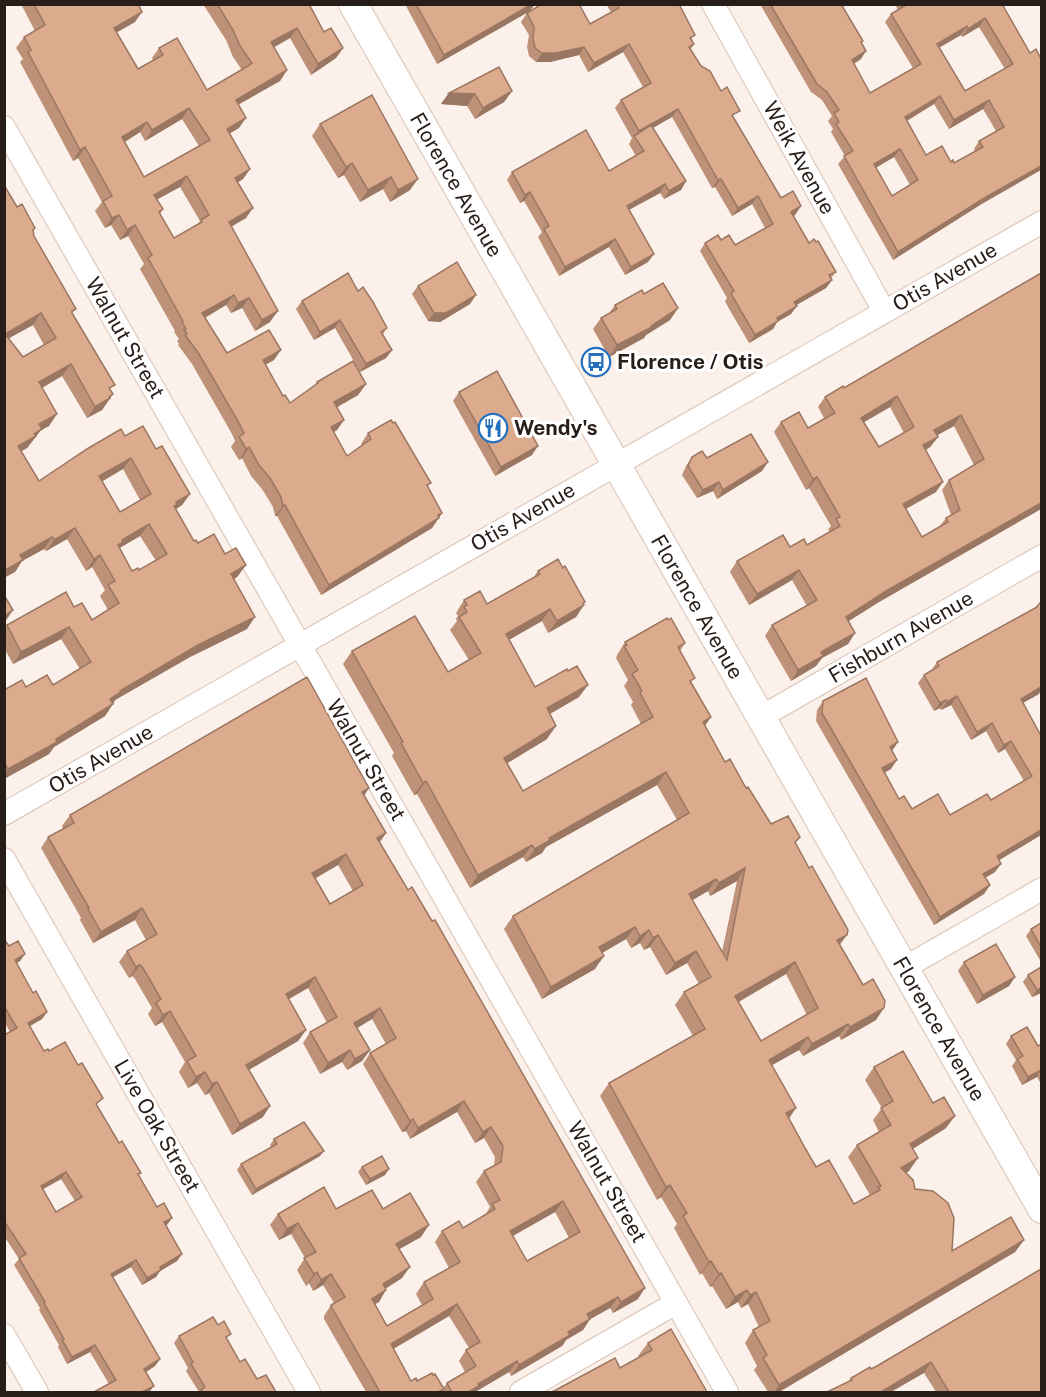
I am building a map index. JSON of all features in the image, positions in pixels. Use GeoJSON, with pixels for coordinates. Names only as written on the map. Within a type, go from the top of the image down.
{"type":"FeatureCollection","features":[{"type":"Feature","properties":{"kind":"main road","name":"Florence Avenue"},"geometry":{"type":"LineString","coordinates":[[353,4],[1041,1209]]}},
{"type":"Feature","properties":{"kind":"street","name":"Weik Avenue"},"geometry":{"type":"LineString","coordinates":[[713,4],[884,311]]}},
{"type":"Feature","properties":{"kind":"street","name":"Walnut Street"},"geometry":{"type":"LineString","coordinates":[[4,127],[727,1392]]}},
{"type":"Feature","properties":{"kind":"street","name":"Otis Avenue"},"geometry":{"type":"LineString","coordinates":[[4,814],[1041,222]]}},
{"type":"Feature","properties":{"kind":"street","name":"Fishburn Avenue"},"geometry":{"type":"LineString","coordinates":[[761,717],[1041,556]]}},
{"type":"Feature","properties":{"kind":"street","name":"Live Oak Street"},"geometry":{"type":"LineString","coordinates":[[4,859],[309,1392]]}},
{"type":"Feature","properties":{"kind":"street"},"geometry":{"type":"LineString","coordinates":[[904,968],[1041,889]]}},
{"type":"Feature","properties":{"kind":"street"},"geometry":{"type":"LineString","coordinates":[[521,1392],[676,1303]]}},
{"type":"Feature","properties":{"kind":"street"},"geometry":{"type":"LineString","coordinates":[[4,1335],[37,1392]]}},
{"type":"Feature","properties":{"kind":"building"},"geometry":{"type":"Polygon","coordinates":[[[34,4],[138,4],[142,12],[114,28],[138,69],[163,55],[159,48],[177,38],[207,90],[252,63],[217,4],[309,4],[324,32],[331,28],[343,48],[318,64],[297,28],[271,42],[287,70],[236,100],[246,118],[227,129],[250,169],[235,178],[253,208],[229,222],[278,311],[262,320],[249,298],[238,303],[234,295],[202,313],[227,353],[269,330],[281,350],[263,360],[283,396],[285,395],[290,403],[317,382],[353,361],[366,384],[334,402],[344,420],[331,427],[347,456],[371,439],[368,433],[391,420],[395,422],[431,483],[427,485],[442,513],[438,515],[439,518],[329,585],[285,505],[283,506],[281,497],[270,478],[259,465],[249,447],[246,449],[239,437],[244,433],[199,354],[185,335],[187,334],[183,321],[148,258],[152,255],[135,225],[127,230],[119,215],[112,218],[103,201],[112,196],[85,147],[80,150],[28,52],[31,50],[24,37],[45,25],[34,4]],[[189,108],[152,130],[147,122],[122,137],[144,177],[210,140],[189,108]],[[187,176],[154,195],[163,209],[159,212],[174,238],[202,222],[201,220],[209,215],[187,176]]]}},
{"type":"Feature","properties":{"kind":"building"},"geometry":{"type":"Polygon","coordinates":[[[416,4],[532,4],[444,55],[416,4]]]}},
{"type":"Feature","properties":{"kind":"building"},"geometry":{"type":"Polygon","coordinates":[[[542,4],[579,4],[590,24],[619,8],[617,4],[679,4],[695,35],[690,38],[694,44],[689,47],[701,66],[710,71],[721,91],[727,87],[740,111],[732,115],[781,198],[793,191],[801,206],[791,212],[809,243],[814,239],[818,241],[836,272],[829,275],[832,280],[794,302],[797,306],[755,335],[731,293],[734,291],[705,243],[718,235],[721,240],[729,235],[735,245],[773,224],[758,196],[738,208],[721,179],[718,180],[678,109],[639,131],[621,100],[651,83],[629,44],[594,63],[584,47],[556,53],[542,53],[535,48],[534,27],[527,13],[542,4]]]}},
{"type":"Feature","properties":{"kind":"building"},"geometry":{"type":"Polygon","coordinates":[[[770,4],[841,4],[863,41],[861,42],[866,51],[852,60],[870,93],[921,64],[891,14],[906,4],[1002,4],[1030,53],[1036,49],[1041,59],[1041,166],[898,252],[844,156],[853,151],[836,124],[839,122],[834,113],[839,110],[827,92],[817,84],[770,4]],[[985,18],[937,44],[965,91],[1013,64],[985,18]],[[940,96],[905,117],[926,155],[942,146],[951,162],[953,160],[954,163],[983,147],[979,141],[1004,127],[989,100],[954,120],[940,96]],[[900,149],[874,164],[892,196],[918,180],[900,149]]]}},
{"type":"Feature","properties":{"kind":"building"},"geometry":{"type":"Polygon","coordinates":[[[499,67],[512,91],[483,108],[475,94],[449,93],[499,67]]]}},
{"type":"Feature","properties":{"kind":"building"},"geometry":{"type":"Polygon","coordinates":[[[372,95],[418,179],[398,190],[391,177],[368,190],[352,163],[346,167],[320,124],[372,95]]]}},
{"type":"Feature","properties":{"kind":"building"},"geometry":{"type":"Polygon","coordinates":[[[651,125],[686,181],[669,191],[665,184],[627,206],[654,254],[631,267],[615,239],[565,267],[544,229],[549,226],[530,192],[525,195],[512,172],[586,130],[609,171],[644,151],[634,136],[651,125]]]}},
{"type":"Feature","properties":{"kind":"building"},"geometry":{"type":"Polygon","coordinates":[[[4,185],[17,207],[22,204],[35,228],[34,236],[76,309],[72,313],[115,385],[109,388],[113,394],[110,398],[95,407],[71,364],[39,382],[57,414],[39,424],[42,429],[34,434],[36,436],[18,446],[39,481],[121,429],[125,436],[143,426],[156,449],[162,446],[190,494],[176,502],[177,505],[174,506],[194,541],[198,543],[214,534],[225,554],[236,548],[246,565],[231,574],[255,617],[198,645],[120,691],[110,699],[113,704],[56,739],[57,742],[8,769],[4,763],[4,690],[22,680],[26,687],[47,675],[53,685],[91,662],[69,627],[21,652],[7,625],[66,592],[74,607],[82,603],[92,620],[119,603],[108,585],[115,581],[100,555],[94,559],[75,528],[54,540],[52,537],[20,555],[23,560],[4,571],[4,185]],[[41,313],[5,334],[23,357],[56,338],[41,313]],[[131,458],[99,476],[120,512],[151,494],[131,458]],[[149,524],[122,540],[123,542],[118,545],[132,571],[138,568],[139,570],[167,554],[149,524]]]}},
{"type":"Feature","properties":{"kind":"building"},"geometry":{"type":"Polygon","coordinates":[[[457,262],[476,295],[446,313],[434,313],[418,286],[457,262]]]}},
{"type":"Feature","properties":{"kind":"building"},"geometry":{"type":"Polygon","coordinates":[[[348,273],[358,291],[363,287],[373,302],[387,328],[381,332],[392,350],[366,364],[340,320],[320,332],[302,301],[348,273]]]}},
{"type":"Feature","properties":{"kind":"building"},"geometry":{"type":"Polygon","coordinates":[[[1041,273],[1041,503],[886,591],[846,617],[855,633],[821,652],[823,656],[798,670],[772,625],[817,600],[799,570],[757,594],[737,561],[783,535],[790,547],[804,539],[807,545],[840,526],[836,519],[840,517],[817,477],[813,479],[781,422],[799,412],[808,428],[835,413],[825,397],[843,386],[844,388],[1041,273]],[[897,396],[861,418],[879,447],[914,427],[897,396]],[[961,415],[934,430],[938,437],[923,445],[943,482],[903,504],[922,537],[948,522],[946,518],[960,510],[949,480],[984,459],[961,415]]]}},
{"type":"Feature","properties":{"kind":"building"},"geometry":{"type":"Polygon","coordinates":[[[663,283],[678,308],[652,327],[617,345],[601,318],[617,309],[615,305],[642,290],[644,294],[663,283]]]}},
{"type":"Feature","properties":{"kind":"building","name":"Wendy's"},"geometry":{"type":"Polygon","coordinates":[[[497,371],[538,446],[501,467],[459,392],[497,371]]]}},
{"type":"Feature","properties":{"kind":"building"},"geometry":{"type":"Polygon","coordinates":[[[751,434],[768,462],[723,490],[719,482],[703,490],[688,466],[692,457],[702,451],[707,458],[751,434]]]}},
{"type":"Feature","properties":{"kind":"building"},"geometry":{"type":"Polygon","coordinates":[[[558,559],[563,568],[565,566],[585,602],[584,605],[557,621],[550,609],[506,634],[535,687],[577,666],[588,685],[547,708],[556,726],[504,758],[523,791],[653,717],[632,674],[638,670],[624,646],[627,645],[625,642],[667,618],[668,620],[671,618],[685,643],[678,647],[695,678],[690,681],[711,717],[703,722],[725,762],[730,759],[746,788],[748,787],[771,824],[788,816],[800,837],[795,842],[809,868],[812,866],[848,930],[847,935],[837,940],[863,985],[873,979],[885,1001],[884,1008],[850,1027],[848,1024],[812,1044],[808,1037],[769,1060],[796,1108],[786,1113],[805,1148],[816,1167],[829,1160],[854,1204],[880,1190],[878,1187],[881,1186],[857,1145],[891,1125],[881,1108],[893,1101],[874,1067],[903,1051],[933,1103],[944,1097],[955,1116],[910,1144],[918,1158],[901,1168],[913,1180],[915,1189],[933,1191],[948,1203],[954,1218],[952,1251],[1011,1217],[1024,1240],[779,1385],[763,1358],[767,1355],[753,1330],[770,1321],[756,1292],[750,1295],[747,1290],[735,1297],[721,1273],[719,1274],[711,1261],[709,1262],[683,1216],[687,1213],[670,1185],[666,1187],[609,1083],[705,1029],[684,992],[711,977],[696,951],[675,963],[658,935],[653,938],[649,930],[640,936],[635,927],[599,947],[604,956],[551,987],[513,916],[689,813],[666,772],[549,838],[550,840],[535,849],[532,845],[478,875],[426,781],[423,783],[401,743],[403,742],[352,651],[415,616],[448,672],[481,653],[459,617],[467,612],[464,600],[480,591],[487,604],[540,574],[538,571],[558,559]],[[745,868],[719,883],[716,879],[689,894],[727,960],[745,868]],[[795,962],[735,996],[761,1041],[818,1008],[795,962]]]}},
{"type":"Feature","properties":{"kind":"building"},"geometry":{"type":"Polygon","coordinates":[[[4,595],[13,610],[4,616],[4,595]]]}},
{"type":"Feature","properties":{"kind":"building"},"geometry":{"type":"Polygon","coordinates":[[[1041,602],[1041,687],[1021,699],[1041,736],[1041,830],[997,856],[1001,864],[983,874],[990,885],[940,917],[822,713],[823,701],[866,678],[898,742],[890,747],[897,760],[882,768],[899,799],[904,796],[912,809],[938,794],[950,815],[987,794],[991,800],[1032,776],[1011,741],[1004,745],[992,723],[977,732],[957,696],[940,703],[924,675],[939,666],[937,662],[1037,607],[1041,602]]]}},
{"type":"Feature","properties":{"kind":"building"},"geometry":{"type":"Polygon","coordinates":[[[307,677],[369,788],[362,792],[386,833],[377,838],[408,890],[412,887],[432,921],[435,920],[645,1288],[621,1302],[618,1297],[587,1314],[590,1319],[568,1332],[570,1335],[519,1365],[517,1361],[468,1392],[452,1392],[447,1383],[476,1366],[466,1350],[480,1342],[457,1304],[391,1344],[411,1381],[416,1378],[417,1381],[432,1373],[444,1389],[438,1392],[380,1392],[332,1308],[331,1305],[345,1297],[331,1274],[321,1280],[317,1272],[314,1274],[304,1258],[316,1252],[298,1223],[287,1229],[278,1214],[324,1187],[336,1209],[372,1190],[383,1209],[410,1193],[429,1225],[396,1244],[410,1267],[383,1284],[386,1290],[372,1299],[387,1326],[433,1299],[424,1282],[460,1262],[442,1231],[459,1221],[463,1228],[495,1209],[492,1204],[500,1200],[484,1171],[501,1162],[503,1146],[491,1127],[483,1132],[464,1101],[418,1128],[413,1119],[410,1121],[370,1053],[396,1038],[380,1008],[354,1023],[370,1050],[355,1059],[350,1050],[328,1063],[310,1032],[337,1017],[315,977],[286,994],[306,1030],[246,1065],[270,1106],[240,1124],[217,1082],[212,1084],[205,1072],[196,1077],[187,1061],[196,1056],[170,1011],[163,1015],[156,1003],[161,999],[143,968],[140,965],[136,967],[127,951],[157,934],[142,908],[101,932],[48,837],[74,823],[70,815],[307,677]],[[346,854],[312,873],[330,904],[363,885],[346,854]],[[563,1201],[510,1231],[527,1261],[580,1232],[563,1201]]]}},
{"type":"Feature","properties":{"kind":"building"},"geometry":{"type":"Polygon","coordinates":[[[1041,923],[1041,947],[1031,929],[1041,923]]]}},
{"type":"Feature","properties":{"kind":"building"},"geometry":{"type":"Polygon","coordinates":[[[4,939],[9,946],[18,941],[25,954],[15,960],[33,993],[36,991],[47,1012],[28,1023],[44,1051],[48,1049],[49,1051],[65,1042],[78,1065],[82,1063],[103,1098],[96,1104],[119,1143],[122,1141],[141,1173],[138,1174],[157,1207],[164,1203],[172,1218],[164,1222],[182,1254],[147,1278],[136,1260],[111,1274],[160,1359],[144,1369],[154,1386],[142,1392],[94,1392],[116,1380],[95,1345],[72,1357],[45,1302],[19,1258],[26,1254],[4,1221],[4,1035],[17,1028],[4,1006],[4,939]],[[66,1172],[41,1186],[56,1212],[82,1197],[66,1172]]]}},
{"type":"Feature","properties":{"kind":"building"},"geometry":{"type":"Polygon","coordinates":[[[996,944],[1015,977],[983,995],[964,962],[996,944]]]}},
{"type":"Feature","properties":{"kind":"building"},"geometry":{"type":"Polygon","coordinates":[[[1041,967],[1041,988],[1037,990],[1028,975],[1041,967]]]}},
{"type":"Feature","properties":{"kind":"building"},"geometry":{"type":"Polygon","coordinates":[[[1027,1027],[1038,1046],[1041,1044],[1041,1070],[1028,1077],[1017,1059],[1023,1056],[1011,1036],[1027,1027]]]}},
{"type":"Feature","properties":{"kind":"building"},"geometry":{"type":"Polygon","coordinates":[[[304,1122],[324,1151],[256,1189],[241,1164],[277,1144],[274,1139],[304,1122]]]}},
{"type":"Feature","properties":{"kind":"building"},"geometry":{"type":"Polygon","coordinates":[[[382,1156],[389,1169],[370,1179],[362,1167],[382,1156]]]}},
{"type":"Feature","properties":{"kind":"building"},"geometry":{"type":"Polygon","coordinates":[[[1041,1269],[1041,1392],[949,1392],[931,1362],[881,1392],[827,1392],[852,1380],[851,1378],[870,1367],[871,1369],[877,1366],[1041,1269]]]}},
{"type":"Feature","properties":{"kind":"building"},"geometry":{"type":"Polygon","coordinates":[[[213,1317],[218,1325],[224,1321],[231,1334],[226,1337],[240,1362],[245,1359],[257,1379],[266,1375],[276,1392],[203,1392],[201,1390],[205,1387],[191,1364],[193,1362],[179,1336],[213,1317]]]}},
{"type":"Feature","properties":{"kind":"building"},"geometry":{"type":"Polygon","coordinates":[[[671,1329],[707,1392],[552,1392],[615,1358],[620,1368],[652,1350],[648,1343],[671,1329]]]}},
{"type":"Feature","properties":{"kind":"place","name":"Florence / Otis"},"geometry":{"type":"Point","coordinates":[596,362]}},
{"type":"Feature","properties":{"kind":"place","name":"Wendy's"},"geometry":{"type":"Point","coordinates":[493,428]}}]}
